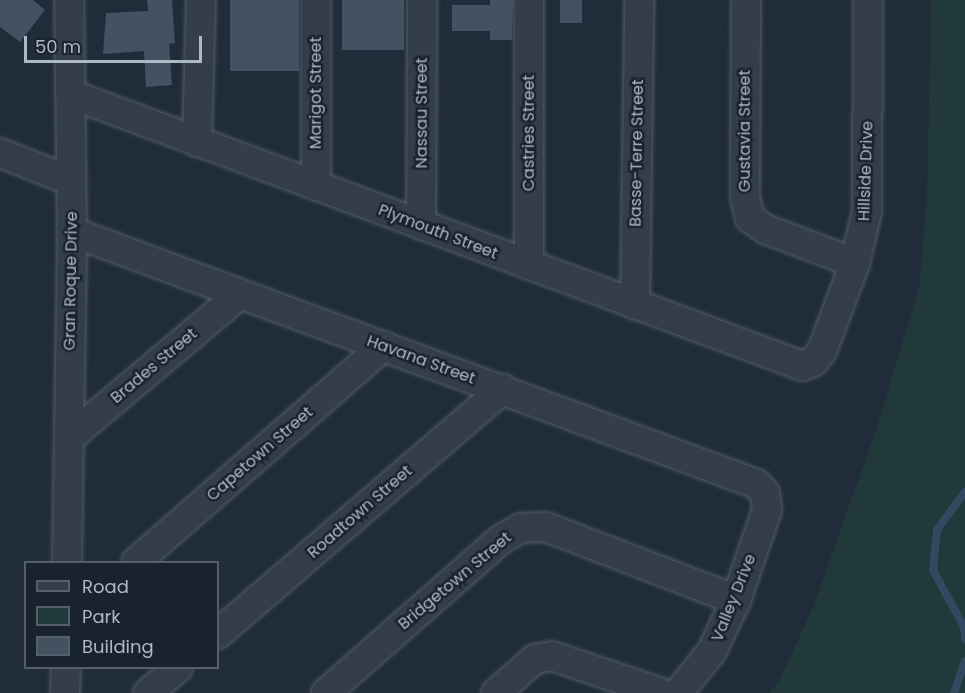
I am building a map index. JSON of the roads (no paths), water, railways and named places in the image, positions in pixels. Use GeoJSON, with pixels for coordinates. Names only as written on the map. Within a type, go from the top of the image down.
{"type":"FeatureCollection","features":[{"type":"Feature","properties":{"kind":"street","name":"Gran Roque Drive"},"geometry":{"type":"LineString","coordinates":[[67,561],[72,232],[69,0]]}},
{"type":"Feature","properties":{"kind":"street"},"geometry":{"type":"LineString","coordinates":[[197,141],[201,0]]}},
{"type":"Feature","properties":{"kind":"street","name":"Marigot Street"},"geometry":{"type":"LineString","coordinates":[[316,0],[316,186]]}},
{"type":"Feature","properties":{"kind":"street","name":"Nassau Street"},"geometry":{"type":"LineString","coordinates":[[421,225],[422,0]]}},
{"type":"Feature","properties":{"kind":"street","name":"Castries Street"},"geometry":{"type":"LineString","coordinates":[[529,0],[529,266]]}},
{"type":"Feature","properties":{"kind":"street","name":"Basse-Terre Street"},"geometry":{"type":"LineString","coordinates":[[635,305],[639,0]]}},
{"type":"Feature","properties":{"kind":"street","name":"Gustavia Street"},"geometry":{"type":"LineString","coordinates":[[746,0],[745,197],[750,218],[765,229],[855,263]]}},
{"type":"Feature","properties":{"kind":"street","name":"Hillside Drive"},"geometry":{"type":"LineString","coordinates":[[807,365],[822,351],[855,263],[866,220],[869,183],[868,0]]}},
{"type":"Feature","properties":{"kind":"street","name":"Plymouth Street"},"geometry":{"type":"LineString","coordinates":[[70,94],[789,363],[807,365]]}},
{"type":"Feature","properties":{"kind":"street"},"geometry":{"type":"LineString","coordinates":[[0,153],[71,180]]}},
{"type":"Feature","properties":{"kind":"street","name":"Havana Street"},"geometry":{"type":"LineString","coordinates":[[72,232],[748,479],[765,494]]}},
{"type":"Feature","properties":{"kind":"street","name":"Brades Street"},"geometry":{"type":"LineString","coordinates":[[69,438],[240,294]]}},
{"type":"Feature","properties":{"kind":"street","name":"Capetown Street"},"geometry":{"type":"LineString","coordinates":[[137,561],[384,346]]}},
{"type":"Feature","properties":{"kind":"street","name":"Roadtown Street"},"geometry":{"type":"LineString","coordinates":[[219,633],[503,389]]}},
{"type":"Feature","properties":{"kind":"street","name":"Valley Drive"},"geometry":{"type":"LineString","coordinates":[[678,693],[712,651],[736,600],[765,518],[765,494]]}},
{"type":"Feature","properties":{"kind":"street","name":"Bridgetown Street"},"geometry":{"type":"LineString","coordinates":[[326,693],[500,540],[521,528],[546,528],[736,600]]}},
{"type":"Feature","properties":{"kind":"street"},"geometry":{"type":"LineString","coordinates":[[496,693],[535,659],[552,656],[661,693]]}},
{"type":"Feature","properties":{"kind":"street"},"geometry":{"type":"LineString","coordinates":[[65,693],[66,669]]}},
{"type":"Feature","properties":{"kind":"street"},"geometry":{"type":"LineString","coordinates":[[148,693],[177,669]]}},
{"type":"Feature","properties":{"kind":"waterway"},"geometry":{"type":"LineString","coordinates":[[965,492],[937,530],[933,570],[964,627],[965,639]]}},
{"type":"Feature","properties":{"kind":"waterway"},"geometry":{"type":"LineString","coordinates":[[954,693],[965,661]]}}]}
